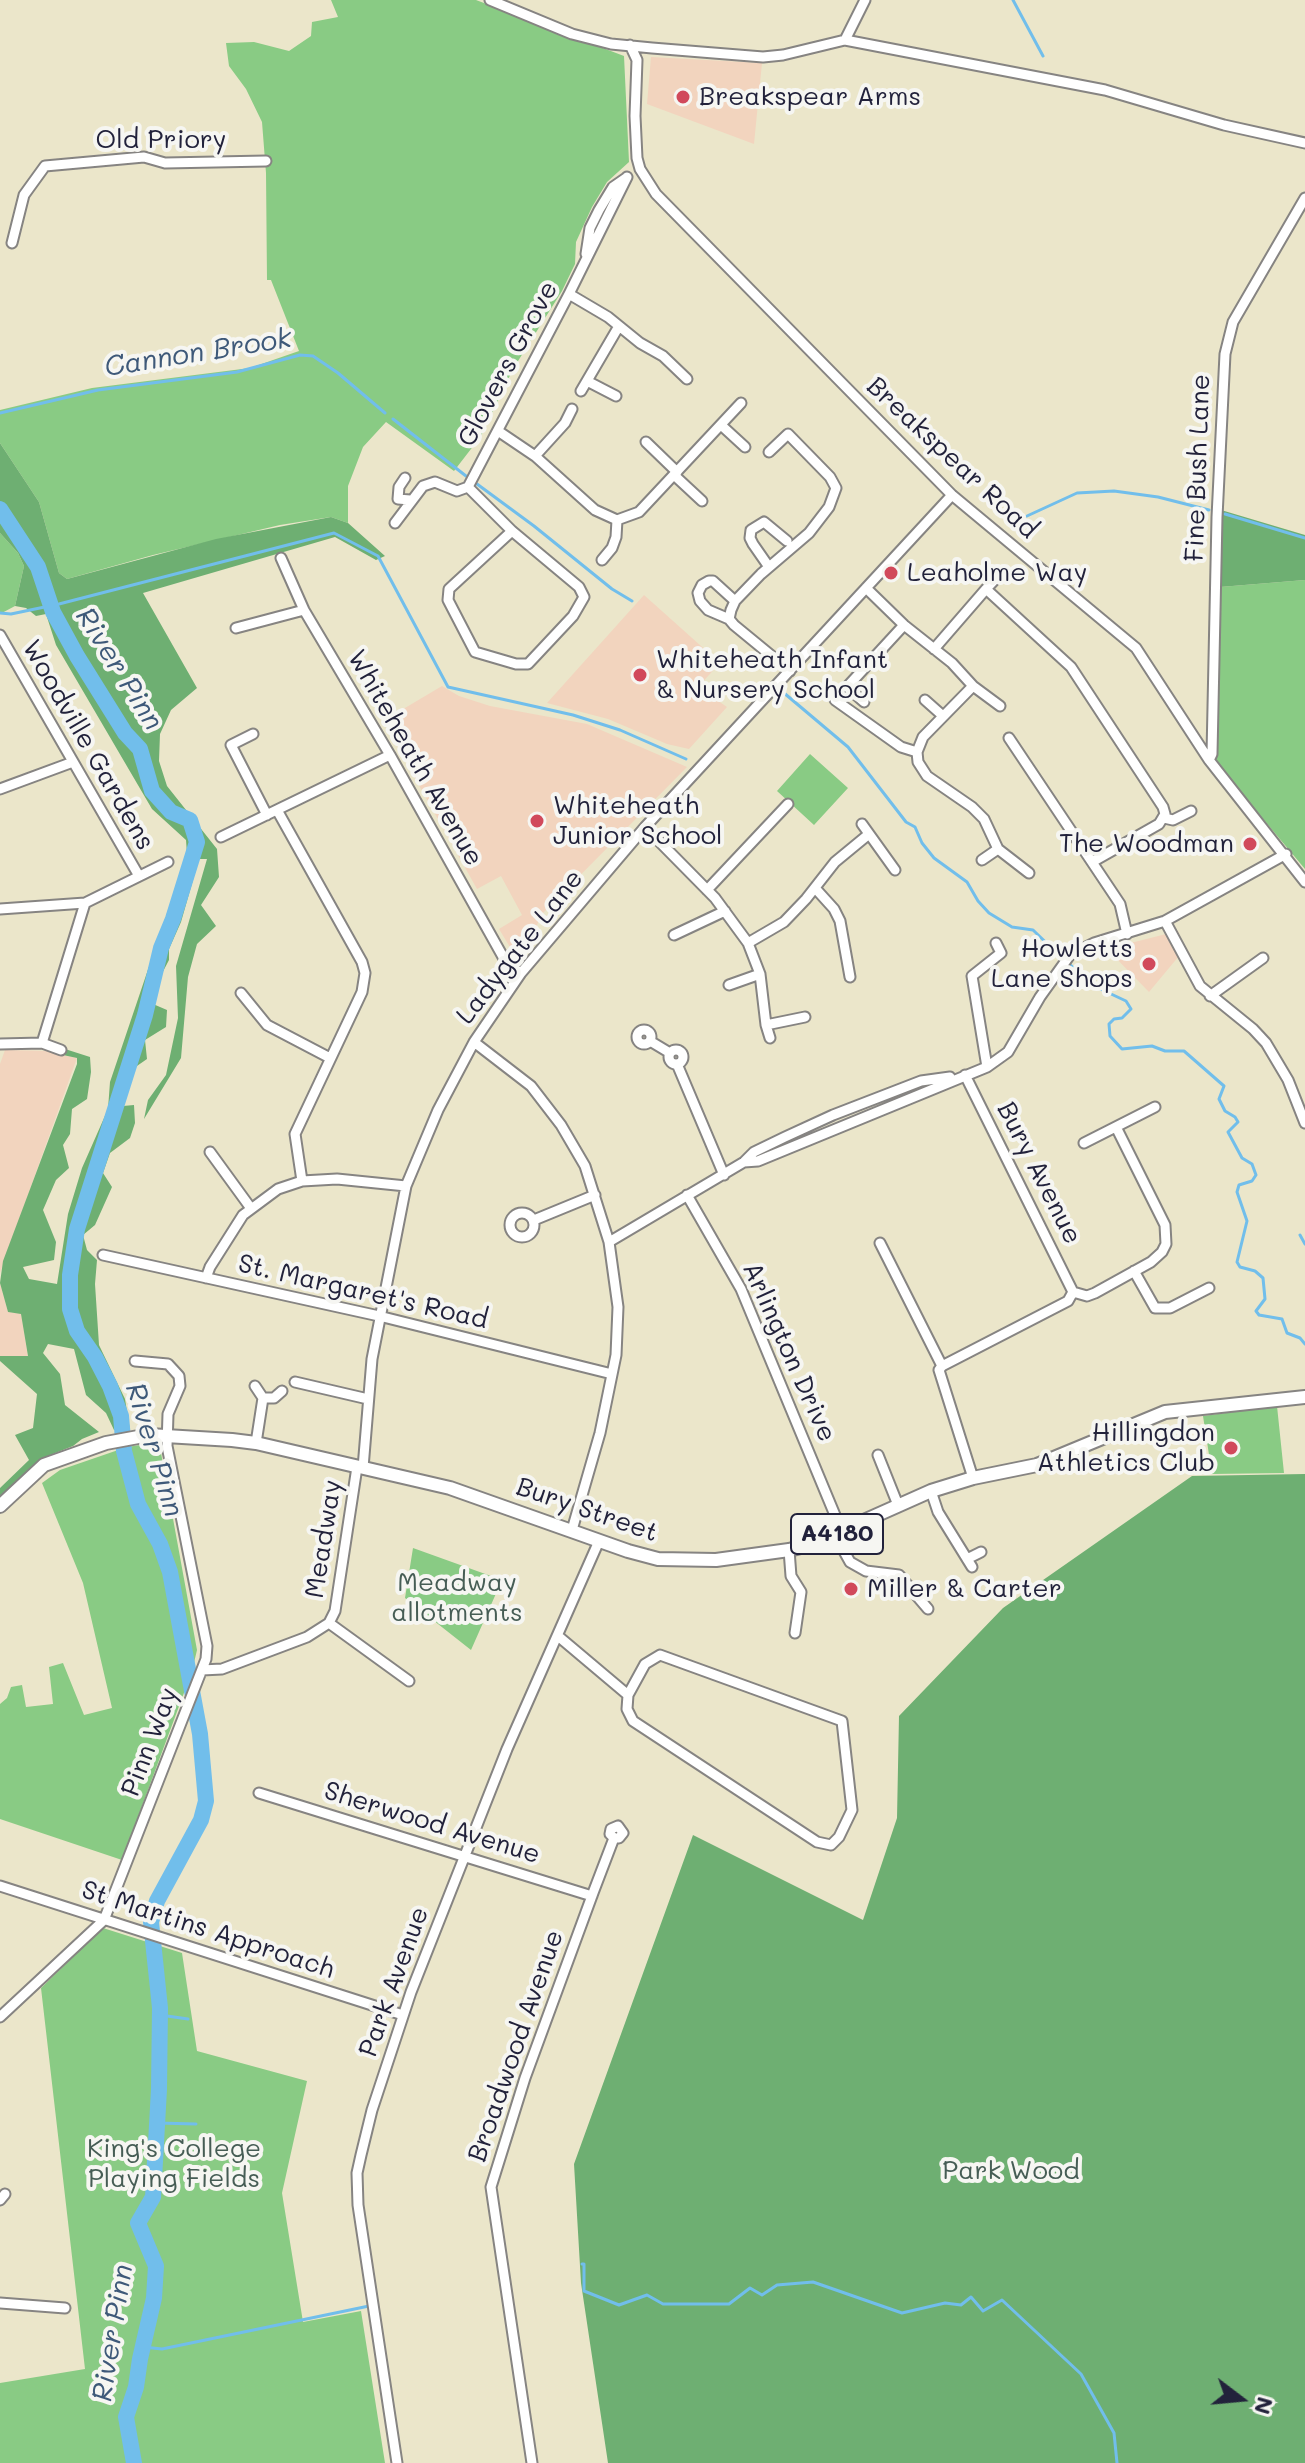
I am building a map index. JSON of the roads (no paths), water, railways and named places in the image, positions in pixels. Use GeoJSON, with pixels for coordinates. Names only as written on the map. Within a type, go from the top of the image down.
{"type":"FeatureCollection","features":[{"type":"Feature","properties":{"kind":"main road","name":"Bury Street"},"geometry":{"type":"LineString","coordinates":[[0,1506],[44,1465],[109,1442],[167,1435],[256,1443],[450,1488],[658,1559],[684,1561],[747,1557],[789,1550],[838,1534],[931,1491],[973,1478],[1037,1465],[1165,1412],[1305,1397]]}},
{"type":"Feature","properties":{"kind":"street"},"geometry":{"type":"LineString","coordinates":[[490,0],[572,34],[611,44],[763,57],[845,40],[1105,90],[1224,125],[1305,143]]}},
{"type":"Feature","properties":{"kind":"street"},"geometry":{"type":"LineString","coordinates":[[845,40],[865,0]]}},
{"type":"Feature","properties":{"kind":"street","name":"Breakspear Road"},"geometry":{"type":"LineString","coordinates":[[630,45],[637,60],[635,147],[640,169],[656,194],[952,495],[1136,648],[1209,760],[1305,882]]}},
{"type":"Feature","properties":{"kind":"street","name":"Old Priory"},"geometry":{"type":"LineString","coordinates":[[12,243],[24,195],[45,166],[144,157],[165,163],[266,161]]}},
{"type":"Feature","properties":{"kind":"street","name":"Glovers Grove"},"geometry":{"type":"LineString","coordinates":[[468,487],[586,262],[590,228],[599,210],[613,187],[640,169]]}},
{"type":"Feature","properties":{"kind":"street","name":"Fine Bush Lane"},"geometry":{"type":"LineString","coordinates":[[1209,760],[1212,754],[1217,517],[1225,354],[1233,322],[1305,198]]}},
{"type":"Feature","properties":{"kind":"street"},"geometry":{"type":"LineString","coordinates":[[569,294],[663,356],[687,379]]}},
{"type":"Feature","properties":{"kind":"street"},"geometry":{"type":"LineString","coordinates":[[581,391],[619,326]]}},
{"type":"Feature","properties":{"kind":"street"},"geometry":{"type":"LineString","coordinates":[[587,381],[616,396]]}},
{"type":"Feature","properties":{"kind":"street"},"geometry":{"type":"LineString","coordinates":[[498,431],[535,456],[595,510],[617,520],[639,512],[741,403]]}},
{"type":"Feature","properties":{"kind":"street"},"geometry":{"type":"LineString","coordinates":[[535,456],[565,423],[572,409]]}},
{"type":"Feature","properties":{"kind":"street"},"geometry":{"type":"LineString","coordinates":[[721,425],[745,447]]}},
{"type":"Feature","properties":{"kind":"street"},"geometry":{"type":"LineString","coordinates":[[729,619],[735,601],[809,533],[835,496],[836,488],[830,477],[788,434],[769,452]]}},
{"type":"Feature","properties":{"kind":"street"},"geometry":{"type":"LineString","coordinates":[[646,442],[702,501]]}},
{"type":"Feature","properties":{"kind":"street"},"geometry":{"type":"LineString","coordinates":[[405,478],[399,487],[398,499],[410,500]]}},
{"type":"Feature","properties":{"kind":"street"},"geometry":{"type":"LineString","coordinates":[[395,523],[423,486],[435,482],[457,491],[468,487],[512,531],[579,587],[584,597],[573,616],[528,664],[516,664],[475,652],[448,600],[449,589],[512,531]]}},
{"type":"Feature","properties":{"kind":"street","name":"Ladygate Lane"},"geometry":{"type":"LineString","coordinates":[[360,1467],[379,1316],[406,1186],[438,1110],[474,1042],[521,973],[645,827],[952,495]]}},
{"type":"Feature","properties":{"kind":"street"},"geometry":{"type":"LineString","coordinates":[[602,560],[612,548],[617,520]]}},
{"type":"Feature","properties":{"kind":"street"},"geometry":{"type":"LineString","coordinates":[[769,567],[750,538],[751,530],[764,522],[787,541]]}},
{"type":"Feature","properties":{"kind":"street","name":"Whiteheath Avenue"},"geometry":{"type":"LineString","coordinates":[[281,558],[304,610],[390,755],[507,964],[521,973]]}},
{"type":"Feature","properties":{"kind":"street"},"geometry":{"type":"LineString","coordinates":[[934,649],[1001,573]]}},
{"type":"Feature","properties":{"kind":"street"},"geometry":{"type":"LineString","coordinates":[[735,601],[713,581],[702,585],[698,593],[708,610],[729,619],[790,671]]}},
{"type":"Feature","properties":{"kind":"street"},"geometry":{"type":"LineString","coordinates":[[866,588],[973,686],[1000,706]]}},
{"type":"Feature","properties":{"kind":"street"},"geometry":{"type":"LineString","coordinates":[[986,589],[1071,667],[1163,807],[1164,818],[1159,824],[1092,862]]}},
{"type":"Feature","properties":{"kind":"street"},"geometry":{"type":"LineString","coordinates":[[236,628],[304,610]]}},
{"type":"Feature","properties":{"kind":"street"},"geometry":{"type":"LineString","coordinates":[[864,702],[847,687],[904,625]]}},
{"type":"Feature","properties":{"kind":"street","name":"Woodville Gardens"},"geometry":{"type":"LineString","coordinates":[[0,635],[139,876]]}},
{"type":"Feature","properties":{"kind":"street"},"geometry":{"type":"LineString","coordinates":[[0,660],[10,654]]}},
{"type":"Feature","properties":{"kind":"street"},"geometry":{"type":"LineString","coordinates":[[973,686],[923,737],[917,752],[918,762],[927,776],[972,807],[984,819],[998,849],[1029,873]]}},
{"type":"Feature","properties":{"kind":"street"},"geometry":{"type":"LineString","coordinates":[[835,700],[901,747],[917,752]]}},
{"type":"Feature","properties":{"kind":"street"},"geometry":{"type":"LineString","coordinates":[[925,700],[943,716]]}},
{"type":"Feature","properties":{"kind":"street"},"geometry":{"type":"LineString","coordinates":[[253,734],[231,745],[267,815]]}},
{"type":"Feature","properties":{"kind":"street"},"geometry":{"type":"LineString","coordinates":[[1009,738],[1120,904],[1127,934]]}},
{"type":"Feature","properties":{"kind":"street"},"geometry":{"type":"LineString","coordinates":[[221,837],[390,755]]}},
{"type":"Feature","properties":{"kind":"street"},"geometry":{"type":"LineString","coordinates":[[0,789],[73,762]]}},
{"type":"Feature","properties":{"kind":"street"},"geometry":{"type":"LineString","coordinates":[[707,890],[788,804]]}},
{"type":"Feature","properties":{"kind":"street"},"geometry":{"type":"LineString","coordinates":[[277,810],[364,968],[362,992],[295,1134],[302,1181]]}},
{"type":"Feature","properties":{"kind":"street"},"geometry":{"type":"LineString","coordinates":[[1164,818],[1173,820],[1191,811]]}},
{"type":"Feature","properties":{"kind":"street"},"geometry":{"type":"LineString","coordinates":[[862,824],[895,870]]}},
{"type":"Feature","properties":{"kind":"street"},"geometry":{"type":"LineString","coordinates":[[645,827],[707,890],[748,943],[760,974],[770,1038]]}},
{"type":"Feature","properties":{"kind":"street"},"geometry":{"type":"LineString","coordinates":[[748,943],[784,922],[844,853],[869,834]]}},
{"type":"Feature","properties":{"kind":"street"},"geometry":{"type":"LineString","coordinates":[[982,860],[998,849]]}},
{"type":"Feature","properties":{"kind":"street"},"geometry":{"type":"LineString","coordinates":[[744,1162],[758,1161],[987,1067],[1008,1052],[1069,956],[1094,943],[1165,921],[1286,854]]}},
{"type":"Feature","properties":{"kind":"street"},"geometry":{"type":"LineString","coordinates":[[0,909],[85,903],[168,862]]}},
{"type":"Feature","properties":{"kind":"street"},"geometry":{"type":"LineString","coordinates":[[815,888],[834,909],[840,921],[850,977]]}},
{"type":"Feature","properties":{"kind":"street"},"geometry":{"type":"LineString","coordinates":[[42,1043],[85,903]]}},
{"type":"Feature","properties":{"kind":"street"},"geometry":{"type":"LineString","coordinates":[[674,935],[725,911]]}},
{"type":"Feature","properties":{"kind":"street"},"geometry":{"type":"LineString","coordinates":[[1165,921],[1195,979],[1210,996],[1266,1043],[1288,1080],[1305,1123]]}},
{"type":"Feature","properties":{"kind":"street"},"geometry":{"type":"LineString","coordinates":[[987,1067],[972,976],[1001,953],[996,943]]}},
{"type":"Feature","properties":{"kind":"street"},"geometry":{"type":"LineString","coordinates":[[1210,996],[1263,958]]}},
{"type":"Feature","properties":{"kind":"street"},"geometry":{"type":"LineString","coordinates":[[729,985],[760,974]]}},
{"type":"Feature","properties":{"kind":"street"},"geometry":{"type":"LineString","coordinates":[[241,993],[267,1025],[330,1058]]}},
{"type":"Feature","properties":{"kind":"street"},"geometry":{"type":"LineString","coordinates":[[766,1025],[805,1017]]}},
{"type":"Feature","properties":{"kind":"street"},"geometry":{"type":"LineString","coordinates":[[650,1041],[670,1053],[676,1049],[682,1053],[683,1060],[677,1064],[724,1175]]}},
{"type":"Feature","properties":{"kind":"street"},"geometry":{"type":"LineString","coordinates":[[474,1042],[513,1070],[545,1102],[585,1166],[609,1242],[618,1307],[617,1343],[597,1446],[572,1530]]}},
{"type":"Feature","properties":{"kind":"street"},"geometry":{"type":"LineString","coordinates":[[0,1044],[42,1043],[61,1050]]}},
{"type":"Feature","properties":{"kind":"street"},"geometry":{"type":"LineString","coordinates":[[609,1242],[724,1175],[754,1152],[821,1120],[921,1081],[965,1075]]}},
{"type":"Feature","properties":{"kind":"street","name":"Bury Avenue"},"geometry":{"type":"LineString","coordinates":[[965,1075],[1073,1292]]}},
{"type":"Feature","properties":{"kind":"street"},"geometry":{"type":"LineString","coordinates":[[1084,1143],[1155,1107]]}},
{"type":"Feature","properties":{"kind":"street"},"geometry":{"type":"LineString","coordinates":[[821,1120],[826,1131]]}},
{"type":"Feature","properties":{"kind":"street"},"geometry":{"type":"LineString","coordinates":[[973,1478],[939,1370],[942,1366],[1068,1301],[1073,1292],[1087,1296],[1134,1271],[1158,1257],[1166,1244],[1167,1234],[1116,1127]]}},
{"type":"Feature","properties":{"kind":"street"},"geometry":{"type":"LineString","coordinates":[[210,1152],[250,1207]]}},
{"type":"Feature","properties":{"kind":"street"},"geometry":{"type":"LineString","coordinates":[[206,1278],[223,1245],[250,1207],[278,1189],[302,1181],[351,1179],[406,1186]]}},
{"type":"Feature","properties":{"kind":"street"},"geometry":{"type":"LineString","coordinates":[[534,1220],[595,1195]]}},
{"type":"Feature","properties":{"kind":"street","name":"Arlington Drive"},"geometry":{"type":"LineString","coordinates":[[687,1195],[741,1289],[850,1562],[866,1571],[899,1575],[930,1609]]}},
{"type":"Feature","properties":{"kind":"street"},"geometry":{"type":"LineString","coordinates":[[880,1243],[942,1366]]}},
{"type":"Feature","properties":{"kind":"street","name":"St. Margaret's Road"},"geometry":{"type":"LineString","coordinates":[[103,1255],[379,1316],[612,1374]]}},
{"type":"Feature","properties":{"kind":"street"},"geometry":{"type":"LineString","coordinates":[[1134,1271],[1155,1308],[1170,1308],[1209,1288]]}},
{"type":"Feature","properties":{"kind":"street","name":"Pinn Way"},"geometry":{"type":"LineString","coordinates":[[0,2017],[104,1920],[200,1674],[207,1646],[167,1446],[169,1409],[180,1386],[177,1372],[162,1362],[135,1361]]}},
{"type":"Feature","properties":{"kind":"street"},"geometry":{"type":"LineString","coordinates":[[295,1382],[368,1399]]}},
{"type":"Feature","properties":{"kind":"street"},"geometry":{"type":"LineString","coordinates":[[255,1386],[263,1398],[256,1443]]}},
{"type":"Feature","properties":{"kind":"street"},"geometry":{"type":"LineString","coordinates":[[263,1398],[274,1398],[282,1391]]}},
{"type":"Feature","properties":{"kind":"street"},"geometry":{"type":"LineString","coordinates":[[878,1455],[898,1505]]}},
{"type":"Feature","properties":{"kind":"street","name":"Meadway"},"geometry":{"type":"LineString","coordinates":[[200,1674],[222,1669],[307,1637],[329,1623],[337,1599],[360,1467]]}},
{"type":"Feature","properties":{"kind":"street"},"geometry":{"type":"LineString","coordinates":[[931,1491],[938,1512],[970,1563],[981,1552]]}},
{"type":"Feature","properties":{"kind":"street","name":"Park Avenue"},"geometry":{"type":"LineString","coordinates":[[397,2463],[358,2205],[357,2173],[372,2110],[403,2015],[507,1749],[599,1541]]}},
{"type":"Feature","properties":{"kind":"street"},"geometry":{"type":"LineString","coordinates":[[789,1550],[791,1576],[801,1592],[795,1633]]}},
{"type":"Feature","properties":{"kind":"street"},"geometry":{"type":"LineString","coordinates":[[329,1623],[409,1681]]}},
{"type":"Feature","properties":{"kind":"street"},"geometry":{"type":"LineString","coordinates":[[558,1636],[628,1695]]}},
{"type":"Feature","properties":{"kind":"street"},"geometry":{"type":"LineString","coordinates":[[660,1655],[842,1721],[852,1810],[839,1837],[831,1845],[817,1842],[633,1721],[627,1709],[628,1695],[645,1664],[660,1655]]}},
{"type":"Feature","properties":{"kind":"street","name":"Sherwood Avenue"},"geometry":{"type":"LineString","coordinates":[[259,1793],[592,1896]]}},
{"type":"Feature","properties":{"kind":"street","name":"Broadwood Avenue"},"geometry":{"type":"LineString","coordinates":[[532,2463],[491,2187],[525,2078],[614,1838]]}},
{"type":"Feature","properties":{"kind":"street","name":"St Martins Approach"},"geometry":{"type":"LineString","coordinates":[[0,1886],[403,2015]]}},
{"type":"Feature","properties":{"kind":"street"},"geometry":{"type":"LineString","coordinates":[[0,2303],[65,2308]]}},
{"type":"Feature","properties":{"kind":"waterway"},"geometry":{"type":"LineString","coordinates":[[1013,0],[1043,56]]}},
{"type":"Feature","properties":{"kind":"waterway","name":"Cannon Brook"},"geometry":{"type":"LineString","coordinates":[[0,413],[98,390],[237,372],[300,355],[313,356],[338,373],[385,413]]}},
{"type":"Feature","properties":{"kind":"waterway","name":"Cannon Brook"},"geometry":{"type":"LineString","coordinates":[[393,419],[466,476]]}},
{"type":"Feature","properties":{"kind":"waterway","name":"Cannon Brook"},"geometry":{"type":"LineString","coordinates":[[477,484],[612,589],[632,601]]}},
{"type":"Feature","properties":{"kind":"waterway"},"geometry":{"type":"LineString","coordinates":[[1027,516],[1077,493],[1114,491],[1158,497],[1209,510]]}},
{"type":"Feature","properties":{"kind":"waterway","name":"River Pinn"},"geometry":{"type":"LineString","coordinates":[[0,509],[38,567],[53,612],[77,656],[125,733],[140,749],[152,791],[171,812],[190,820],[197,842],[161,948],[145,1015],[77,1229],[70,1275],[70,1309],[77,1331],[110,1386],[121,1416],[124,1451],[138,1504],[160,1544],[170,1572],[200,1734],[206,1801],[201,1820],[157,1901],[151,1922],[160,2008],[159,2089],[153,2197],[138,2223],[156,2266],[154,2298],[136,2387],[126,2417],[134,2463]]}},
{"type":"Feature","properties":{"kind":"waterway"},"geometry":{"type":"LineString","coordinates":[[1225,514],[1305,538]]}},
{"type":"Feature","properties":{"kind":"waterway"},"geometry":{"type":"LineString","coordinates":[[0,613],[11,614],[59,604],[334,533],[378,556],[448,687],[573,715],[620,730],[686,759]]}},
{"type":"Feature","properties":{"kind":"waterway","name":"Cannon Brook"},"geometry":{"type":"LineString","coordinates":[[784,693],[848,747],[906,822],[915,827],[934,858],[967,882],[989,913],[1012,927],[1033,930],[1063,959]]}},
{"type":"Feature","properties":{"kind":"waterway","name":"Cannon Brook"},"geometry":{"type":"LineString","coordinates":[[1069,964],[1094,986],[1126,1001],[1131,1009],[1109,1024],[1110,1036],[1122,1049],[1152,1046],[1165,1051],[1184,1051],[1224,1086],[1219,1099],[1225,1111],[1238,1122],[1228,1132],[1242,1158],[1252,1164],[1256,1175],[1252,1181],[1239,1185],[1237,1192],[1247,1221],[1237,1262],[1240,1267],[1255,1271],[1263,1278],[1265,1299],[1256,1311],[1259,1315],[1282,1319],[1287,1333],[1300,1338],[1305,1344]]}},
{"type":"Feature","properties":{"kind":"waterway"},"geometry":{"type":"LineString","coordinates":[[1300,1235],[1305,1244]]}},
{"type":"Feature","properties":{"kind":"waterway"},"geometry":{"type":"LineString","coordinates":[[160,2015],[188,2019]]}},
{"type":"Feature","properties":{"kind":"waterway"},"geometry":{"type":"LineString","coordinates":[[157,2123],[196,2124]]}},
{"type":"Feature","properties":{"kind":"waterway"},"geometry":{"type":"LineString","coordinates":[[582,2264],[584,2291],[619,2305],[647,2295],[663,2304],[729,2304],[750,2288],[762,2295],[777,2285],[813,2282],[902,2313],[945,2303],[961,2305],[971,2297],[983,2311],[1002,2300],[1081,2374],[1114,2433],[1117,2463]]}},
{"type":"Feature","properties":{"kind":"waterway"},"geometry":{"type":"LineString","coordinates":[[143,2347],[162,2349],[369,2306]]}},
{"type":"Feature","properties":{"kind":"place","name":"Breakspear Arms"},"geometry":{"type":"Point","coordinates":[683,97]}},
{"type":"Feature","properties":{"kind":"place","name":"Leaholme Way"},"geometry":{"type":"Point","coordinates":[891,573]}},
{"type":"Feature","properties":{"kind":"place","name":"Whiteheath Infant & Nursery School"},"geometry":{"type":"Point","coordinates":[640,675]}},
{"type":"Feature","properties":{"kind":"place","name":"Whiteheath Junior School"},"geometry":{"type":"Point","coordinates":[537,821]}},
{"type":"Feature","properties":{"kind":"place","name":"The Woodman"},"geometry":{"type":"Point","coordinates":[1250,844]}},
{"type":"Feature","properties":{"kind":"place","name":"Howletts Lane Shops"},"geometry":{"type":"Point","coordinates":[1149,964]}},
{"type":"Feature","properties":{"kind":"place","name":"Hillingdon Athletics Club"},"geometry":{"type":"Point","coordinates":[1231,1448]}},
{"type":"Feature","properties":{"kind":"place","name":"Miller & Carter"},"geometry":{"type":"Point","coordinates":[851,1589]}},
{"type":"Feature","properties":{"kind":"park label","name":"Meadway allotments"},"geometry":{"type":"Point","coordinates":[457,1598]}},
{"type":"Feature","properties":{"kind":"park label","name":"King's College Playing Fields"},"geometry":{"type":"Point","coordinates":[174,2164]}},
{"type":"Feature","properties":{"kind":"park label","name":"Park Wood"},"geometry":{"type":"Point","coordinates":[1011,2171]}}]}
